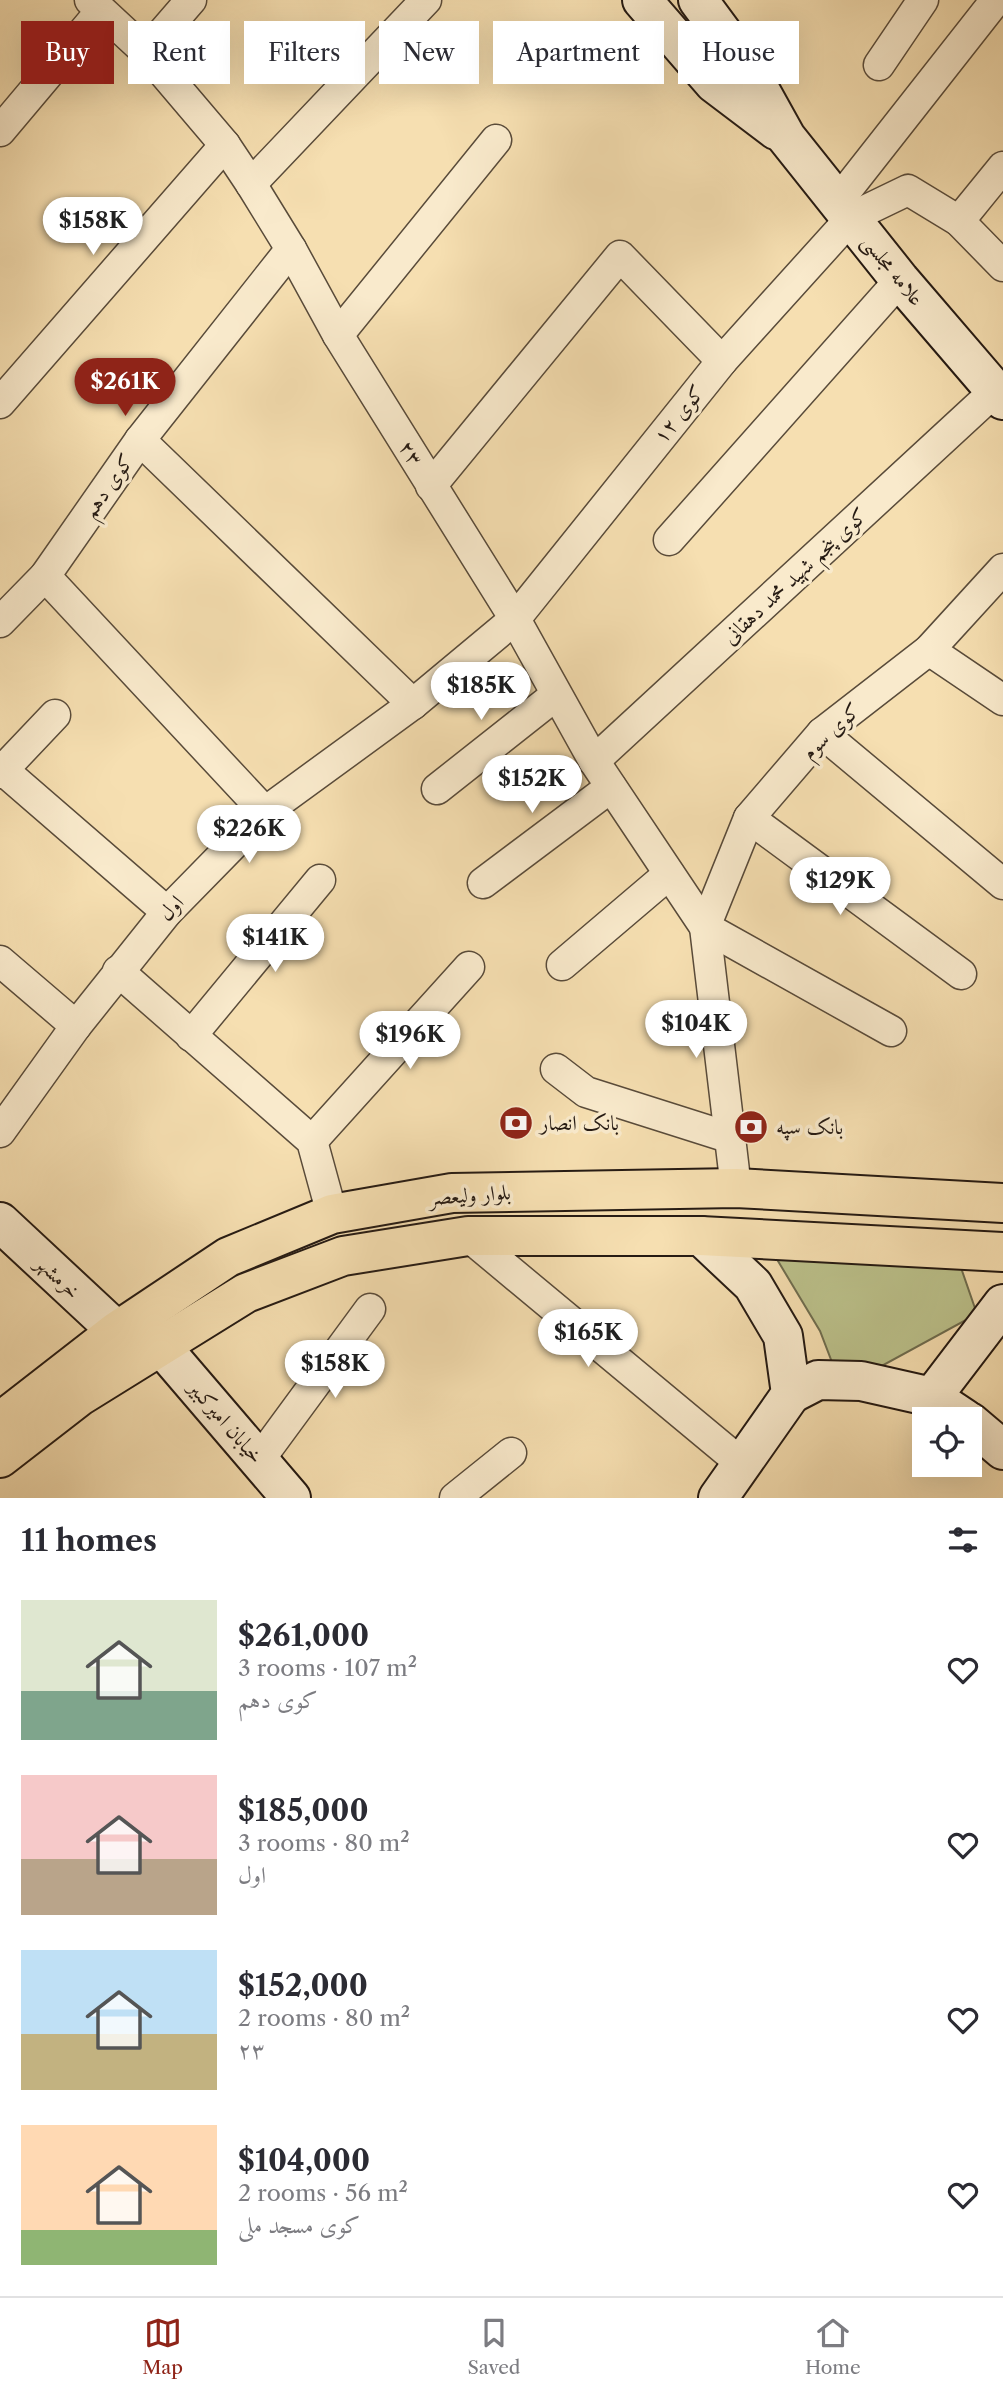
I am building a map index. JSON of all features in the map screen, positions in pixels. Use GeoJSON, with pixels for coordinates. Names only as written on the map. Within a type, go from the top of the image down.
{"type":"FeatureCollection","features":[{"type":"Feature","properties":{"kind":"main road","name":"بلوار ولیعصر"},"geometry":{"type":"LineString","coordinates":[[0,1458],[117,1331],[228,1256],[332,1214],[452,1193],[736,1188],[1003,1203]]}},
{"type":"Feature","properties":{"kind":"main road","name":"بلوار ولیعصر"},"geometry":{"type":"LineString","coordinates":[[0,1422],[71,1384],[160,1345],[246,1293],[344,1256],[468,1236],[701,1236],[1003,1252]]}},
{"type":"Feature","properties":{"kind":"main road"},"geometry":{"type":"LineString","coordinates":[[0,1396],[71,1384]]}},
{"type":"Feature","properties":{"kind":"main road"},"geometry":{"type":"LineString","coordinates":[[0,1486],[24,1466],[71,1384]]}},
{"type":"Feature","properties":{"kind":"street"},"geometry":{"type":"LineString","coordinates":[[173,21],[191,0]]}},
{"type":"Feature","properties":{"kind":"street"},"geometry":{"type":"LineString","coordinates":[[251,184],[426,0]]}},
{"type":"Feature","properties":{"kind":"street","name":"علامه مجلسی"},"geometry":{"type":"LineString","coordinates":[[642,0],[714,83],[786,137]]}},
{"type":"Feature","properties":{"kind":"street"},"geometry":{"type":"LineString","coordinates":[[879,65],[923,0]]}},
{"type":"Feature","properties":{"kind":"street","name":"کوی ۱۲"},"geometry":{"type":"LineString","coordinates":[[515,619],[845,209],[996,0]]}},
{"type":"Feature","properties":{"kind":"street"},"geometry":{"type":"LineString","coordinates":[[0,131],[95,5]]}},
{"type":"Feature","properties":{"kind":"street","name":"۲۳"},"geometry":{"type":"LineString","coordinates":[[95,5],[128,35]]}},
{"type":"Feature","properties":{"kind":"street","name":"علامه مجلسی"},"geometry":{"type":"LineString","coordinates":[[713,6],[786,137],[900,280],[999,396]]}},
{"type":"Feature","properties":{"kind":"street","name":"۲۳"},"geometry":{"type":"LineString","coordinates":[[173,84],[225,145],[251,184],[291,249],[338,335],[515,619],[594,761],[705,927]]}},
{"type":"Feature","properties":{"kind":"street"},"geometry":{"type":"LineString","coordinates":[[338,335],[496,139]]}},
{"type":"Feature","properties":{"kind":"street"},"geometry":{"type":"LineString","coordinates":[[0,403],[225,145]]}},
{"type":"Feature","properties":{"kind":"street"},"geometry":{"type":"LineString","coordinates":[[959,221],[1003,167]]}},
{"type":"Feature","properties":{"kind":"street"},"geometry":{"type":"LineString","coordinates":[[845,209],[908,190],[959,221],[1003,266]]}},
{"type":"Feature","properties":{"kind":"street","name":"کوی دهم"},"geometry":{"type":"LineString","coordinates":[[0,622],[46,576],[140,440],[291,249]]}},
{"type":"Feature","properties":{"kind":"street"},"geometry":{"type":"LineString","coordinates":[[430,486],[620,256],[722,360]]}},
{"type":"Feature","properties":{"kind":"street"},"geometry":{"type":"LineString","coordinates":[[669,540],[900,280]]}},
{"type":"Feature","properties":{"kind":"street","name":"کوی پنجم شهید محمد دهقانی"},"geometry":{"type":"LineString","coordinates":[[594,761],[999,396]]}},
{"type":"Feature","properties":{"kind":"street"},"geometry":{"type":"LineString","coordinates":[[140,440],[413,704]]}},
{"type":"Feature","properties":{"kind":"street","name":"کوی سوم"},"geometry":{"type":"LineString","coordinates":[[705,927],[749,818],[822,733],[929,650],[1003,569]]}},
{"type":"Feature","properties":{"kind":"street"},"geometry":{"type":"LineString","coordinates":[[46,576],[265,812]]}},
{"type":"Feature","properties":{"kind":"street","name":"اول"},"geometry":{"type":"LineString","coordinates":[[0,1132],[118,971],[167,912],[265,812],[413,704],[515,619]]}},
{"type":"Feature","properties":{"kind":"street"},"geometry":{"type":"LineString","coordinates":[[929,650],[1003,700]]}},
{"type":"Feature","properties":{"kind":"street"},"geometry":{"type":"LineString","coordinates":[[437,789],[556,695]]}},
{"type":"Feature","properties":{"kind":"street"},"geometry":{"type":"LineString","coordinates":[[55,715],[2,772],[167,912]]}},
{"type":"Feature","properties":{"kind":"street"},"geometry":{"type":"LineString","coordinates":[[822,733],[1003,884]]}},
{"type":"Feature","properties":{"kind":"street"},"geometry":{"type":"LineString","coordinates":[[483,883],[611,787]]}},
{"type":"Feature","properties":{"kind":"street"},"geometry":{"type":"LineString","coordinates":[[749,818],[961,974]]}},
{"type":"Feature","properties":{"kind":"street"},"geometry":{"type":"LineString","coordinates":[[562,965],[669,874]]}},
{"type":"Feature","properties":{"kind":"street"},"geometry":{"type":"LineString","coordinates":[[191,1036],[320,880]]}},
{"type":"Feature","properties":{"kind":"street"},"geometry":{"type":"LineString","coordinates":[[705,927],[891,1031]]}},
{"type":"Feature","properties":{"kind":"street"},"geometry":{"type":"LineString","coordinates":[[705,927],[736,1188]]}},
{"type":"Feature","properties":{"kind":"street"},"geometry":{"type":"LineString","coordinates":[[0,961],[76,1026]]}},
{"type":"Feature","properties":{"kind":"street"},"geometry":{"type":"LineString","coordinates":[[312,1141],[469,967]]}},
{"type":"Feature","properties":{"kind":"street"},"geometry":{"type":"LineString","coordinates":[[118,971],[312,1141],[332,1214]]}},
{"type":"Feature","properties":{"kind":"street"},"geometry":{"type":"LineString","coordinates":[[556,1069],[586,1092],[731,1138]]}},
{"type":"Feature","properties":{"kind":"street","name":"خرمشهر"},"geometry":{"type":"LineString","coordinates":[[0,1222],[117,1331]]}},
{"type":"Feature","properties":{"kind":"street"},"geometry":{"type":"LineString","coordinates":[[468,1236],[741,1463]]}},
{"type":"Feature","properties":{"kind":"street"},"geometry":{"type":"LineString","coordinates":[[701,1236],[753,1285],[783,1336],[791,1394]]}},
{"type":"Feature","properties":{"kind":"street"},"geometry":{"type":"LineString","coordinates":[[932,1397],[1003,1304]]}},
{"type":"Feature","properties":{"kind":"street"},"geometry":{"type":"LineString","coordinates":[[259,1460],[370,1309]]}},
{"type":"Feature","properties":{"kind":"street","name":"خیابان امیرکبیر"},"geometry":{"type":"LineString","coordinates":[[160,1345],[291,1498]]}},
{"type":"Feature","properties":{"kind":"street"},"geometry":{"type":"LineString","coordinates":[[718,1498],[791,1394],[818,1380],[850,1381],[932,1397],[947,1407]]}},
{"type":"Feature","properties":{"kind":"street"},"geometry":{"type":"LineString","coordinates":[[982,1433],[1003,1450]]}},
{"type":"Feature","properties":{"kind":"street"},"geometry":{"type":"LineString","coordinates":[[455,1498],[511,1453]]}},
{"type":"Feature","properties":{"kind":"green space"},"geometry":{"type":"Polygon","coordinates":[[[772,1251],[959,1262],[977,1314],[878,1368],[835,1370],[820,1331],[772,1251]]]}},
{"type":"Feature","properties":{"kind":"place","name":"بانک انصار"},"geometry":{"type":"Point","coordinates":[516,1123]}},
{"type":"Feature","properties":{"kind":"place","name":"بانک سپه"},"geometry":{"type":"Point","coordinates":[751,1127]}}]}
